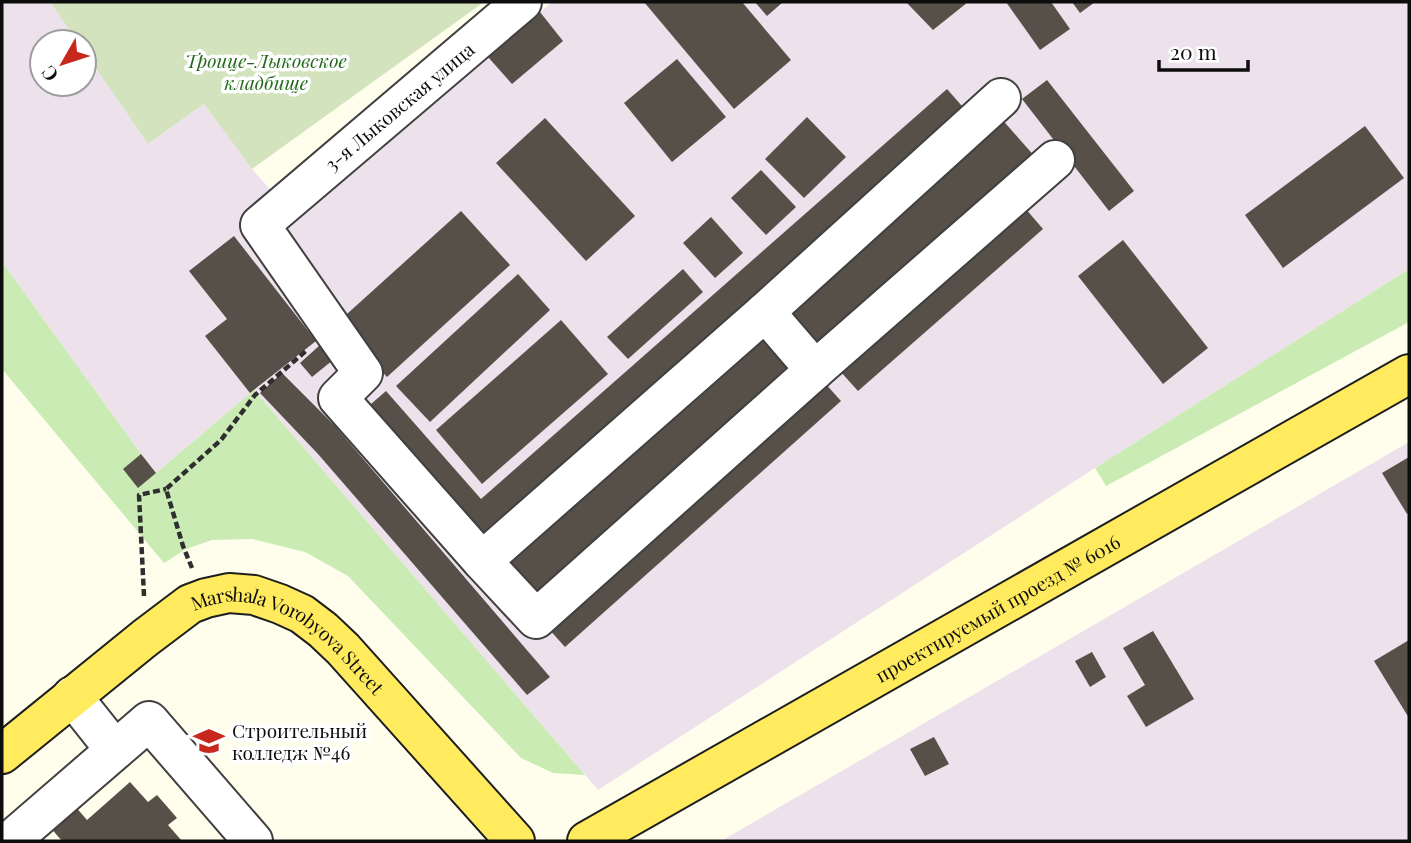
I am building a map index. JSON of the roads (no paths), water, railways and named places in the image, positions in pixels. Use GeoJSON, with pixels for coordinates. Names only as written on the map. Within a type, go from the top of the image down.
{"type":"FeatureCollection","features":[{"type":"Feature","properties":{"kind":"main road","name":"проектируемый проезд № 6016"},"geometry":{"type":"LineString","coordinates":[[587,841],[1409,374]]}},
{"type":"Feature","properties":{"kind":"main road","name":"Marshala Vorobyova Street"},"geometry":{"type":"LineString","coordinates":[[2,754],[190,604],[229,593],[254,595],[302,614],[323,630],[515,841]]}},
{"type":"Feature","properties":{"kind":"street","name":"3-я Лыковская улица"},"geometry":{"type":"LineString","coordinates":[[482,561],[338,398],[363,373],[260,225],[522,2]]}},
{"type":"Feature","properties":{"kind":"street"},"geometry":{"type":"LineString","coordinates":[[1001,98],[765,312],[482,561],[536,619],[815,369],[1055,160]]}},
{"type":"Feature","properties":{"kind":"street"},"geometry":{"type":"LineString","coordinates":[[765,312],[815,369]]}},
{"type":"Feature","properties":{"kind":"street"},"geometry":{"type":"LineString","coordinates":[[72,696],[115,750]]}},
{"type":"Feature","properties":{"kind":"street"},"geometry":{"type":"LineString","coordinates":[[10,841],[149,721],[253,841]]}},
{"type":"Feature","properties":{"kind":"place","name":"Строительный колледж №46"},"geometry":{"type":"Point","coordinates":[209,741]}},
{"type":"Feature","properties":{"kind":"park label","name":"Троице-Лыковское кладбище"},"geometry":{"type":"Point","coordinates":[266,71]}}]}
